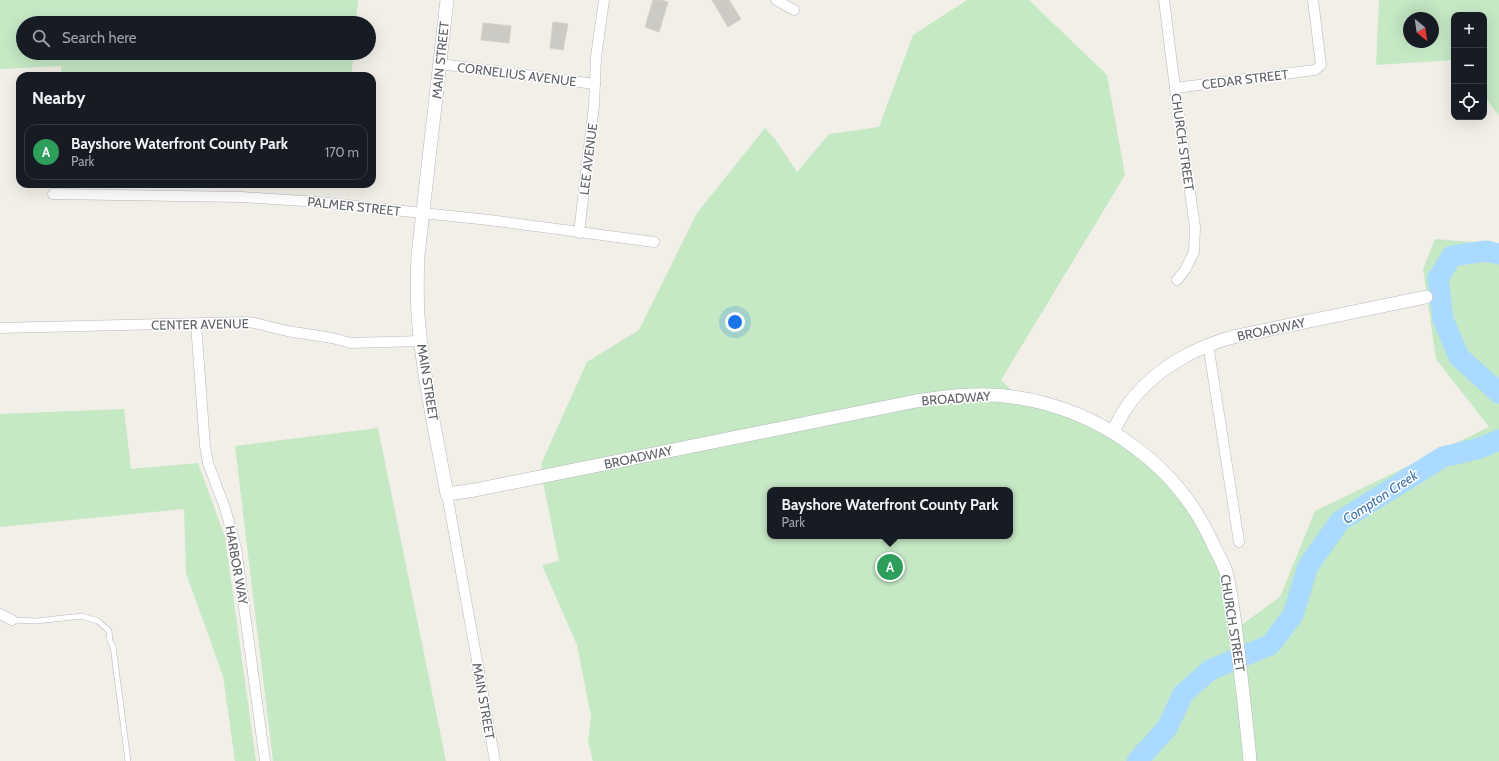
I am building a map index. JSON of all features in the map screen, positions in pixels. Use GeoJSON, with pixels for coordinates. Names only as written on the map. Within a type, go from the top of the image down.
{"type":"FeatureCollection","features":[{"type":"Feature","properties":{"kind":"street","name":"MAIN STREET"},"geometry":{"type":"LineString","coordinates":[[447,0],[422,212],[417,287],[421,341],[429,396],[495,761]]}},
{"type":"Feature","properties":{"kind":"street","name":"LEE AVENUE"},"geometry":{"type":"LineString","coordinates":[[579,233],[594,105],[596,57],[604,0]]}},
{"type":"Feature","properties":{"kind":"street"},"geometry":{"type":"LineString","coordinates":[[776,0],[794,10]]}},
{"type":"Feature","properties":{"kind":"street","name":"CHURCH STREET"},"geometry":{"type":"LineString","coordinates":[[1164,0],[1195,236],[1194,252],[1185,270],[1177,280]]}},
{"type":"Feature","properties":{"kind":"street","name":"CEDAR STREET"},"geometry":{"type":"LineString","coordinates":[[1175,88],[1315,70],[1321,65],[1313,0]]}},
{"type":"Feature","properties":{"kind":"street","name":"CORNELIUS AVENUE"},"geometry":{"type":"LineString","coordinates":[[440,64],[595,84]]}},
{"type":"Feature","properties":{"kind":"street","name":"PALMER STREET"},"geometry":{"type":"LineString","coordinates":[[53,194],[242,196],[318,202],[422,212],[654,242]]}},
{"type":"Feature","properties":{"kind":"street","name":"BROADWAY"},"geometry":{"type":"LineString","coordinates":[[447,494],[476,490],[901,404],[950,396],[981,394],[1012,397],[1052,405],[1078,414],[1113,432],[1127,407],[1143,388],[1163,370],[1208,344],[1237,336],[1426,297]]}},
{"type":"Feature","properties":{"kind":"street","name":"CENTER AVENUE"},"geometry":{"type":"LineString","coordinates":[[0,328],[254,323],[351,343],[421,341]]}},
{"type":"Feature","properties":{"kind":"street","name":"HARBOR WAY"},"geometry":{"type":"LineString","coordinates":[[196,324],[204,446],[208,463],[225,508],[236,548],[265,761]]}},
{"type":"Feature","properties":{"kind":"street"},"geometry":{"type":"LineString","coordinates":[[1208,344],[1239,542]]}},
{"type":"Feature","properties":{"kind":"street","name":"CHURCH STREET"},"geometry":{"type":"LineString","coordinates":[[1113,432],[1147,457],[1174,482],[1204,524],[1225,571],[1234,610],[1250,761]]}},
{"type":"Feature","properties":{"kind":"street"},"geometry":{"type":"LineString","coordinates":[[0,614],[12,620]]}},
{"type":"Feature","properties":{"kind":"lane"},"geometry":{"type":"LineString","coordinates":[[12,620],[36,621],[82,616],[98,621],[109,631],[110,640],[113,646],[128,761]]}},
{"type":"Feature","properties":{"kind":"green space"},"geometry":{"type":"Polygon","coordinates":[[[0,0],[358,0],[357,16],[16,16],[16,60],[353,60],[352,72],[61,72],[61,66],[0,69],[0,0]]]}},
{"type":"Feature","properties":{"kind":"green space"},"geometry":{"type":"Polygon","coordinates":[[[967,0],[1029,0],[1107,75],[1125,175],[1001,380],[1022,401],[1052,405],[1147,457],[1203,524],[1234,610],[1236,629],[1280,597],[1315,511],[1489,427],[1436,359],[1423,269],[1435,239],[1499,243],[1499,761],[593,761],[588,741],[591,716],[577,645],[542,565],[559,561],[542,477],[544,476],[541,464],[587,362],[639,330],[697,213],[765,128],[775,139],[797,172],[829,134],[879,127],[913,35],[967,0]]]}},
{"type":"Feature","properties":{"kind":"green space"},"geometry":{"type":"Polygon","coordinates":[[[1379,0],[1499,0],[1499,116],[1487,100],[1487,12],[1451,12],[1451,60],[1376,65],[1379,0]]]}},
{"type":"Feature","properties":{"kind":"green space"},"geometry":{"type":"Polygon","coordinates":[[[124,409],[131,469],[198,463],[225,537],[256,761],[235,761],[223,676],[186,573],[184,509],[0,527],[0,414],[124,409]]]}},
{"type":"Feature","properties":{"kind":"green space"},"geometry":{"type":"Polygon","coordinates":[[[378,428],[446,761],[273,761],[235,446],[378,428]]]}},
{"type":"Feature","properties":{"kind":"building"},"geometry":{"type":"Polygon","coordinates":[[[653,0],[668,2],[659,32],[645,27],[653,0]]]}},
{"type":"Feature","properties":{"kind":"building"},"geometry":{"type":"Polygon","coordinates":[[[712,0],[729,0],[741,19],[728,27],[712,0]]]}},
{"type":"Feature","properties":{"kind":"building"},"geometry":{"type":"Polygon","coordinates":[[[553,22],[568,24],[563,50],[550,48],[553,22]]]}},
{"type":"Feature","properties":{"kind":"building"},"geometry":{"type":"Polygon","coordinates":[[[483,23],[511,26],[509,43],[481,40],[483,23]]]}},
{"type":"Feature","properties":{"kind":"waterway","name":"Compton Creek"},"geometry":{"type":"LineString","coordinates":[[1499,254],[1486,251],[1452,256],[1438,278],[1443,319],[1459,357],[1499,393]]}},
{"type":"Feature","properties":{"kind":"waterway","name":"Compton Creek"},"geometry":{"type":"LineString","coordinates":[[1137,761],[1167,728],[1183,694],[1210,670],[1270,645],[1293,615],[1308,566],[1340,521],[1443,457],[1480,448],[1499,440]]}},
{"type":"Feature","properties":{"kind":"place","name":"Bayshore Waterfront County Park"},"geometry":{"type":"Point","coordinates":[890,567]}}]}
